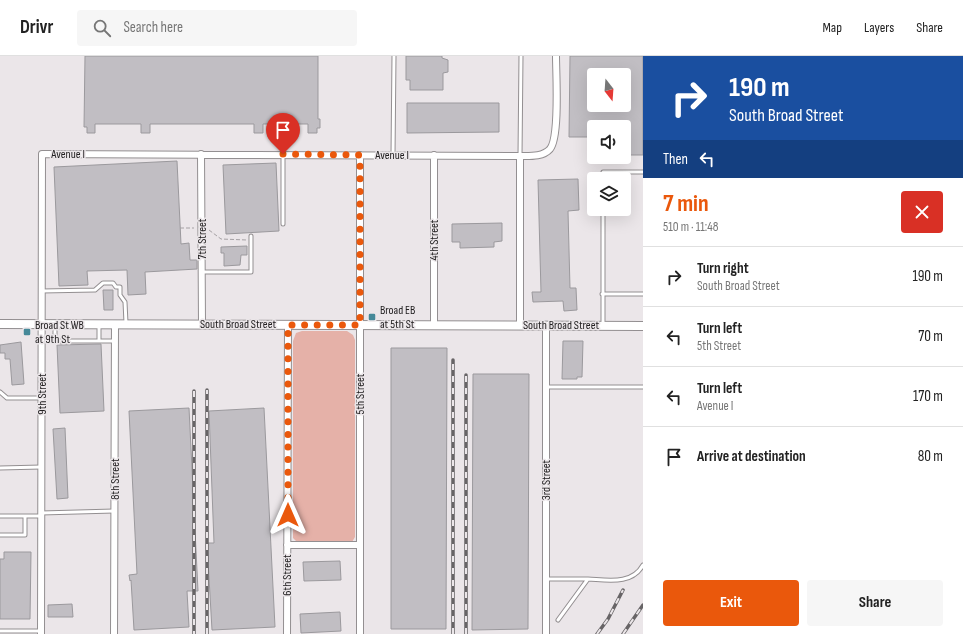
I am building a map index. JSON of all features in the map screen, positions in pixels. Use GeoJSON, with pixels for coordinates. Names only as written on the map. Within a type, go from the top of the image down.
{"type":"FeatureCollection","features":[{"type":"Feature","properties":{"kind":"street","name":"Avenue I"},"geometry":{"type":"LineString","coordinates":[[42,154],[520,156],[542,154],[550,149],[556,124],[556,56]]}},
{"type":"Feature","properties":{"kind":"street","name":"9th Street"},"geometry":{"type":"LineString","coordinates":[[41,632],[42,154]]}},
{"type":"Feature","properties":{"kind":"street","name":"7th Street"},"geometry":{"type":"LineString","coordinates":[[201,154],[202,324]]}},
{"type":"Feature","properties":{"kind":"street","name":"5th Street"},"geometry":{"type":"LineString","coordinates":[[360,155],[360,634]]}},
{"type":"Feature","properties":{"kind":"street","name":"4th Street"},"geometry":{"type":"LineString","coordinates":[[434,155],[434,325]]}},
{"type":"Feature","properties":{"kind":"street"},"geometry":{"type":"LineString","coordinates":[[520,156],[520,325]]}},
{"type":"Feature","properties":{"kind":"street","name":"South Broad Street"},"geometry":{"type":"LineString","coordinates":[[0,324],[643,326]]}},
{"type":"Feature","properties":{"kind":"street","name":"8th Street"},"geometry":{"type":"LineString","coordinates":[[114,634],[115,325]]}},
{"type":"Feature","properties":{"kind":"street","name":"6th Street"},"geometry":{"type":"LineString","coordinates":[[287,634],[288,325]]}},
{"type":"Feature","properties":{"kind":"street","name":"3rd Street"},"geometry":{"type":"LineString","coordinates":[[546,325],[546,634]]}},
{"type":"Feature","properties":{"kind":"street"},"geometry":{"type":"LineString","coordinates":[[288,545],[360,545]]}},
{"type":"Feature","properties":{"kind":"lane"},"geometry":{"type":"LineString","coordinates":[[393,155],[394,56]]}},
{"type":"Feature","properties":{"kind":"lane"},"geometry":{"type":"LineString","coordinates":[[520,56],[520,156]]}},
{"type":"Feature","properties":{"kind":"lane"},"geometry":{"type":"LineString","coordinates":[[283,154],[283,224]]}},
{"type":"Feature","properties":{"kind":"lane"},"geometry":{"type":"LineString","coordinates":[[631,172],[643,172]]}},
{"type":"Feature","properties":{"kind":"lane"},"geometry":{"type":"LineString","coordinates":[[603,216],[603,326]]}},
{"type":"Feature","properties":{"kind":"lane"},"geometry":{"type":"LineString","coordinates":[[202,272],[251,272],[251,236]]}},
{"type":"Feature","properties":{"kind":"lane"},"geometry":{"type":"LineString","coordinates":[[42,291],[95,290],[103,283],[114,283],[116,287],[120,287],[120,295],[125,302],[126,325]]}},
{"type":"Feature","properties":{"kind":"lane"},"geometry":{"type":"LineString","coordinates":[[602,294],[643,294]]}},
{"type":"Feature","properties":{"kind":"lane"},"geometry":{"type":"LineString","coordinates":[[55,325],[55,341],[115,341]]}},
{"type":"Feature","properties":{"kind":"lane"},"geometry":{"type":"LineString","coordinates":[[99,325],[99,341]]}},
{"type":"Feature","properties":{"kind":"lane"},"geometry":{"type":"LineString","coordinates":[[547,387],[643,387]]}},
{"type":"Feature","properties":{"kind":"lane"},"geometry":{"type":"LineString","coordinates":[[0,392],[8,398],[42,398]]}},
{"type":"Feature","properties":{"kind":"lane"},"geometry":{"type":"LineString","coordinates":[[0,468],[41,467]]}},
{"type":"Feature","properties":{"kind":"lane"},"geometry":{"type":"LineString","coordinates":[[0,516],[25,517],[114,511]]}},
{"type":"Feature","properties":{"kind":"lane"},"geometry":{"type":"LineString","coordinates":[[0,535],[25,535],[25,517]]}},
{"type":"Feature","properties":{"kind":"lane"},"geometry":{"type":"LineString","coordinates":[[546,578],[588,580],[629,579],[640,571],[643,565]]}},
{"type":"Feature","properties":{"kind":"lane"},"geometry":{"type":"LineString","coordinates":[[558,620],[588,580]]}},
{"type":"Feature","properties":{"kind":"lane"},"geometry":{"type":"LineString","coordinates":[[0,631],[41,632]]}},
{"type":"Feature","properties":{"kind":"path"},"geometry":{"type":"LineString","coordinates":[[180,228],[210,230],[221,239],[251,240]]}},
{"type":"Feature","properties":{"kind":"shaded area"},"geometry":{"type":"Polygon","coordinates":[[[302,331],[347,331],[353,335],[355,340],[355,537],[352,542],[297,542],[293,538],[293,341],[296,333],[302,331]]]}},
{"type":"Feature","properties":{"kind":"building"},"geometry":{"type":"Polygon","coordinates":[[[85,56],[318,56],[318,119],[320,119],[320,128],[317,128],[317,133],[308,133],[308,124],[263,124],[263,133],[254,133],[254,124],[150,124],[150,133],[141,133],[141,124],[95,124],[95,133],[87,133],[87,127],[84,127],[85,56]]]}},
{"type":"Feature","properties":{"kind":"building"},"geometry":{"type":"Polygon","coordinates":[[[406,56],[442,56],[442,58],[448,60],[448,72],[443,73],[443,90],[410,90],[410,80],[406,80],[406,56]]]}},
{"type":"Feature","properties":{"kind":"building"},"geometry":{"type":"Polygon","coordinates":[[[570,56],[643,56],[643,155],[631,155],[631,120],[587,120],[587,137],[569,137],[570,56]]]}},
{"type":"Feature","properties":{"kind":"building"},"geometry":{"type":"Polygon","coordinates":[[[407,103],[499,103],[499,132],[407,133],[407,103]]]}},
{"type":"Feature","properties":{"kind":"building"},"geometry":{"type":"Polygon","coordinates":[[[177,161],[181,244],[189,243],[190,260],[197,260],[197,269],[145,272],[146,294],[128,295],[127,270],[87,271],[88,285],[59,286],[54,167],[177,161]]]}},
{"type":"Feature","properties":{"kind":"building"},"geometry":{"type":"Polygon","coordinates":[[[276,163],[279,231],[226,234],[223,165],[276,163]]]}},
{"type":"Feature","properties":{"kind":"building"},"geometry":{"type":"Polygon","coordinates":[[[578,179],[579,210],[568,211],[570,288],[576,288],[577,310],[564,311],[563,301],[533,302],[532,292],[541,292],[538,180],[578,179]]]}},
{"type":"Feature","properties":{"kind":"building"},"geometry":{"type":"Polygon","coordinates":[[[502,223],[502,241],[494,242],[494,247],[460,248],[460,242],[452,242],[452,224],[502,223]]]}},
{"type":"Feature","properties":{"kind":"building"},"geometry":{"type":"Polygon","coordinates":[[[247,246],[247,255],[241,255],[240,265],[224,266],[224,253],[221,253],[221,247],[247,246]]]}},
{"type":"Feature","properties":{"kind":"building"},"geometry":{"type":"Polygon","coordinates":[[[103,290],[113,290],[113,310],[104,310],[103,290]]]}},
{"type":"Feature","properties":{"kind":"building"},"geometry":{"type":"Polygon","coordinates":[[[563,341],[583,341],[582,377],[577,377],[577,379],[562,379],[563,341]]]}},
{"type":"Feature","properties":{"kind":"building"},"geometry":{"type":"Polygon","coordinates":[[[21,342],[24,384],[12,385],[10,359],[5,359],[5,353],[0,353],[0,345],[21,342]]]}},
{"type":"Feature","properties":{"kind":"building"},"geometry":{"type":"Polygon","coordinates":[[[101,344],[104,411],[60,413],[57,345],[101,344]]]}},
{"type":"Feature","properties":{"kind":"building"},"geometry":{"type":"Polygon","coordinates":[[[391,348],[447,348],[446,629],[391,629],[391,348]]]}},
{"type":"Feature","properties":{"kind":"building"},"geometry":{"type":"Polygon","coordinates":[[[473,374],[529,374],[528,629],[472,630],[473,374]]]}},
{"type":"Feature","properties":{"kind":"building"},"geometry":{"type":"Polygon","coordinates":[[[189,408],[198,591],[187,591],[189,627],[134,630],[131,580],[130,581],[129,575],[137,574],[129,411],[189,408]]]}},
{"type":"Feature","properties":{"kind":"building"},"geometry":{"type":"Polygon","coordinates":[[[264,408],[275,627],[212,630],[207,543],[214,543],[209,411],[264,408]]]}},
{"type":"Feature","properties":{"kind":"building"},"geometry":{"type":"Polygon","coordinates":[[[65,428],[68,498],[57,499],[53,429],[65,428]]]}},
{"type":"Feature","properties":{"kind":"building"},"geometry":{"type":"Polygon","coordinates":[[[4,552],[31,552],[30,619],[0,619],[0,559],[4,559],[4,552]]]}},
{"type":"Feature","properties":{"kind":"building"},"geometry":{"type":"Polygon","coordinates":[[[340,561],[341,580],[304,581],[303,562],[340,561]]]}},
{"type":"Feature","properties":{"kind":"building"},"geometry":{"type":"Polygon","coordinates":[[[72,604],[73,617],[48,617],[48,605],[72,604]]]}},
{"type":"Feature","properties":{"kind":"building"},"geometry":{"type":"Polygon","coordinates":[[[340,612],[341,631],[301,633],[300,614],[340,612]]]}},
{"type":"Feature","properties":{"kind":"railway"},"geometry":{"type":"LineString","coordinates":[[453,360],[453,634]]}},
{"type":"Feature","properties":{"kind":"railway"},"geometry":{"type":"LineString","coordinates":[[466,375],[466,634]]}},
{"type":"Feature","properties":{"kind":"railway"},"geometry":{"type":"LineString","coordinates":[[207,390],[207,634]]}},
{"type":"Feature","properties":{"kind":"railway"},"geometry":{"type":"LineString","coordinates":[[194,391],[194,634]]}},
{"type":"Feature","properties":{"kind":"railway"},"geometry":{"type":"LineString","coordinates":[[597,634],[608,619],[623,590]]}},
{"type":"Feature","properties":{"kind":"railway"},"geometry":{"type":"LineString","coordinates":[[623,634],[643,605]]}},
{"type":"Feature","properties":{"kind":"place","name":"Broad EB at 5th St"},"geometry":{"type":"Point","coordinates":[372,317]}},
{"type":"Feature","properties":{"kind":"place","name":"Broad St WB at 9th St"},"geometry":{"type":"Point","coordinates":[27,332]}},
{"type":"Feature","properties":{"kind":"route"},"geometry":{"type":"LineString","coordinates":[[283,154],[360,155],[361,201],[360,325],[288,325],[288,515]]}}]}
